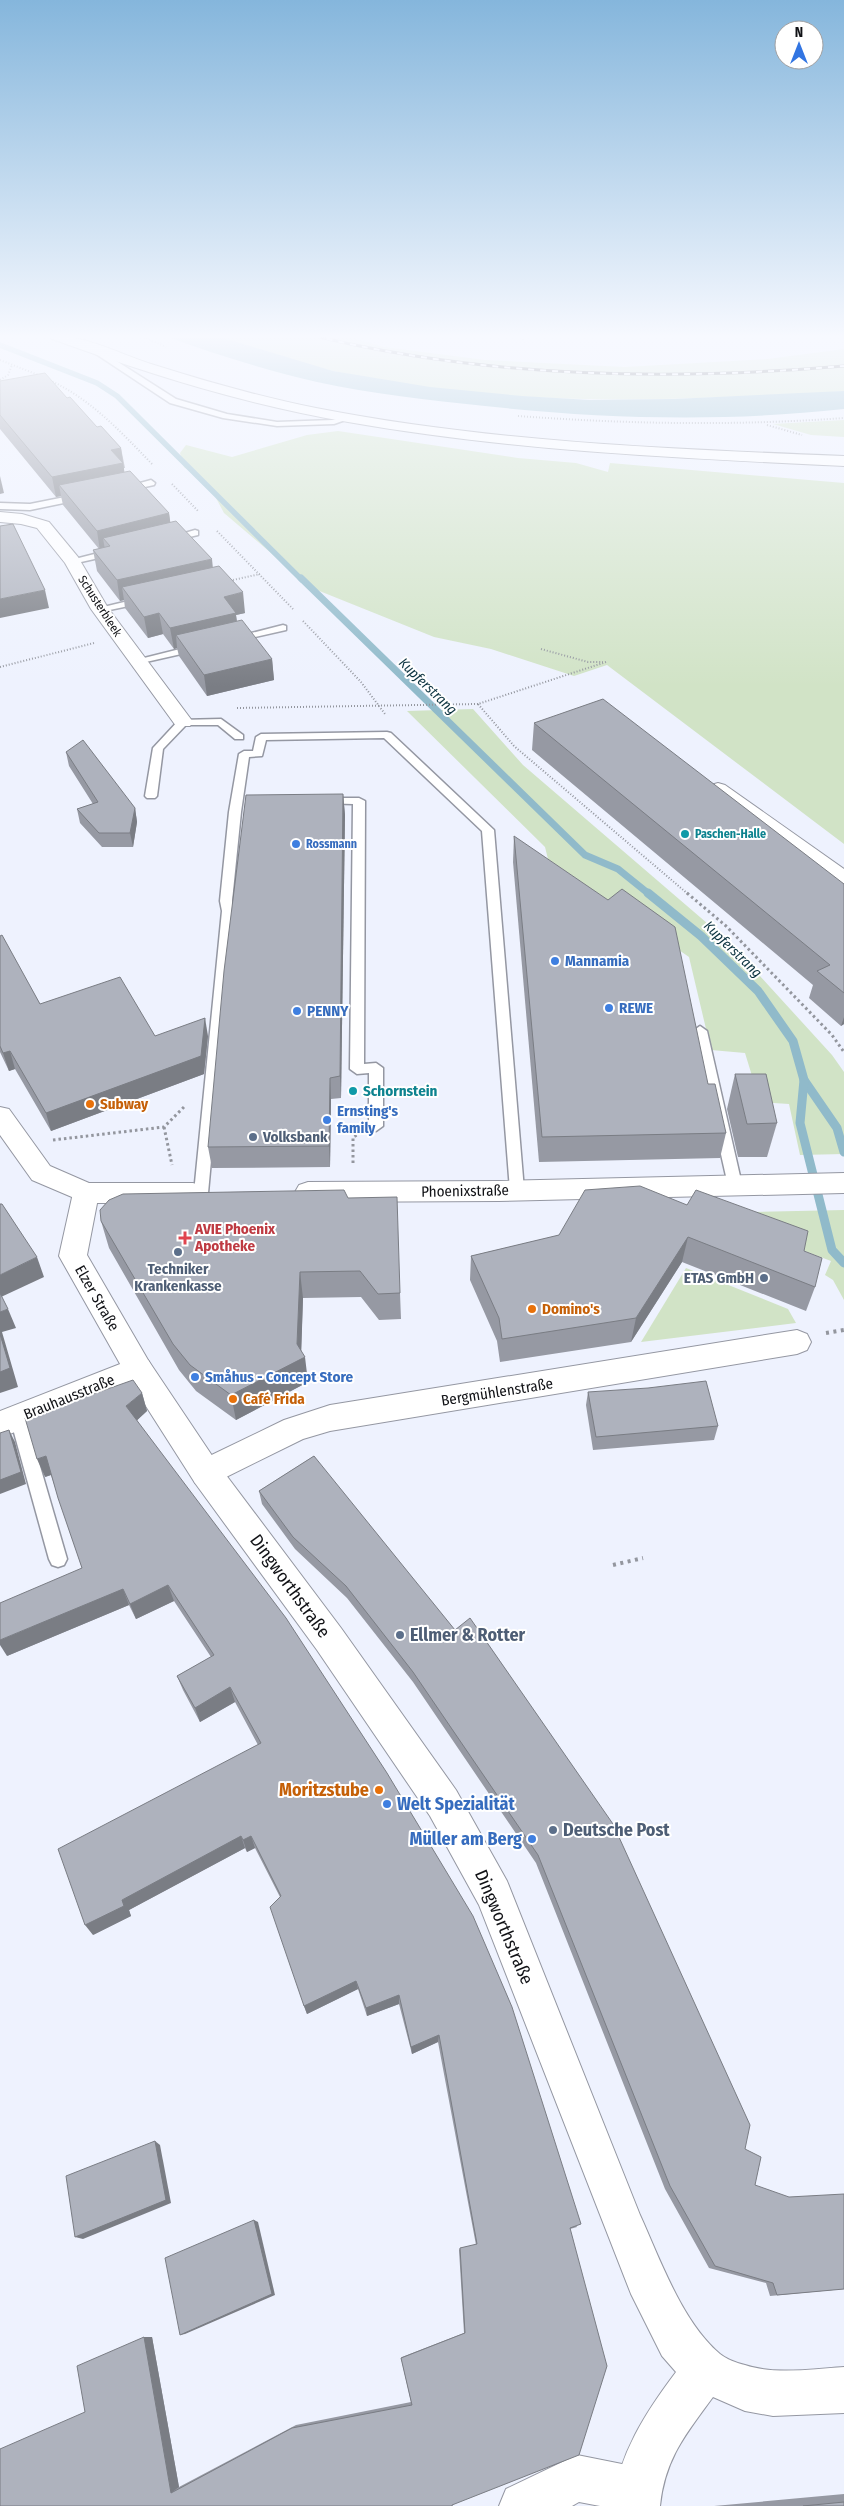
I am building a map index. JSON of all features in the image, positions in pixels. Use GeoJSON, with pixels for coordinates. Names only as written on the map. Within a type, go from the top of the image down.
{"type":"FeatureCollection","features":[{"type":"Feature","properties":{"kind":"main road"},"geometry":{"type":"LineString","coordinates":[[690,453],[844,461]]}},
{"type":"Feature","properties":{"kind":"main road"},"geometry":{"type":"LineString","coordinates":[[736,456],[844,472]]}},
{"type":"Feature","properties":{"kind":"main road","name":"Schusterbleek"},"geometry":{"type":"LineString","coordinates":[[0,517],[22,518],[43,525],[72,561],[100,610],[182,722]]}},
{"type":"Feature","properties":{"kind":"main road"},"geometry":{"type":"LineString","coordinates":[[702,778],[844,879]]}},
{"type":"Feature","properties":{"kind":"main road"},"geometry":{"type":"LineString","coordinates":[[0,1116],[41,1174],[86,1193],[211,1193]]}},
{"type":"Feature","properties":{"kind":"main road","name":"Phoenixstraße"},"geometry":{"type":"LineString","coordinates":[[281,1192],[517,1190],[844,1183]]}},
{"type":"Feature","properties":{"kind":"main road","name":"Elzer Straße"},"geometry":{"type":"LineString","coordinates":[[86,1193],[73,1256],[138,1369]]}},
{"type":"Feature","properties":{"kind":"main road","name":"Bergmühlenstraße"},"geometry":{"type":"LineString","coordinates":[[206,1474],[295,1429],[330,1418],[809,1338]]}},
{"type":"Feature","properties":{"kind":"main road","name":"Brauhausstraße"},"geometry":{"type":"LineString","coordinates":[[9,1422],[138,1369]]}},
{"type":"Feature","properties":{"kind":"main road","name":"Dingworthstraße"},"geometry":{"type":"LineString","coordinates":[[138,1369],[206,1474],[333,1644],[443,1803],[494,1894],[646,2279],[678,2340],[705,2371]]}},
{"type":"Feature","properties":{"kind":"main road"},"geometry":{"type":"LineString","coordinates":[[523,2506],[577,2478],[636,2498],[650,2448],[663,2427],[705,2371],[745,2388],[772,2393],[844,2390]]}},
{"type":"Feature","properties":{"kind":"lane"},"geometry":{"type":"LineString","coordinates":[[114,490],[151,483]]}},
{"type":"Feature","properties":{"kind":"lane"},"geometry":{"type":"LineString","coordinates":[[0,506],[30,507],[86,496]]}},
{"type":"Feature","properties":{"kind":"lane"},"geometry":{"type":"LineString","coordinates":[[158,542],[196,533]]}},
{"type":"Feature","properties":{"kind":"lane"},"geometry":{"type":"LineString","coordinates":[[72,561],[120,550]]}},
{"type":"Feature","properties":{"kind":"lane"},"geometry":{"type":"LineString","coordinates":[[100,610],[157,597]]}},
{"type":"Feature","properties":{"kind":"lane"},"geometry":{"type":"LineString","coordinates":[[137,661],[283,628]]}},
{"type":"Feature","properties":{"kind":"lane"},"geometry":{"type":"LineString","coordinates":[[151,796],[158,748],[182,722],[221,722],[239,738]]}},
{"type":"Feature","properties":{"kind":"lane"},"geometry":{"type":"LineString","coordinates":[[211,1193],[212,1081],[242,802],[244,754],[258,754],[261,737],[387,735],[488,830],[517,1190]]}},
{"type":"Feature","properties":{"kind":"lane"},"geometry":{"type":"LineString","coordinates":[[312,801],[359,801],[357,1069],[376,1068],[376,1126]]}},
{"type":"Feature","properties":{"kind":"lane"},"geometry":{"type":"LineString","coordinates":[[700,1031],[735,1185]]}},
{"type":"Feature","properties":{"kind":"lane"},"geometry":{"type":"LineString","coordinates":[[9,1422],[58,1559]]}},
{"type":"Feature","properties":{"kind":"path"},"geometry":{"type":"LineString","coordinates":[[233,580],[260,574]]}},
{"type":"Feature","properties":{"kind":"path"},"geometry":{"type":"LineString","coordinates":[[0,667],[119,636]]}},
{"type":"Feature","properties":{"kind":"path"},"geometry":{"type":"LineString","coordinates":[[237,708],[386,704],[478,704],[606,662],[588,662],[542,650]]}},
{"type":"Feature","properties":{"kind":"path"},"geometry":{"type":"LineString","coordinates":[[478,704],[514,746],[726,926],[832,1035],[844,1052]]}},
{"type":"Feature","properties":{"kind":"path"},"geometry":{"type":"LineString","coordinates":[[54,1140],[164,1127],[212,1081]]}},
{"type":"Feature","properties":{"kind":"path"},"geometry":{"type":"LineString","coordinates":[[164,1127],[173,1169]]}},
{"type":"Feature","properties":{"kind":"path"},"geometry":{"type":"LineString","coordinates":[[353,1152],[353,1162]]}},
{"type":"Feature","properties":{"kind":"path"},"geometry":{"type":"LineString","coordinates":[[809,1338],[844,1330]]}},
{"type":"Feature","properties":{"kind":"path"},"geometry":{"type":"LineString","coordinates":[[613,1566],[643,1558]]}},
{"type":"Feature","properties":{"kind":"green space"},"geometry":{"type":"Polygon","coordinates":[[[180,453],[216,453],[232,457],[246,453],[484,453],[576,463],[608,472],[610,463],[844,483],[844,844],[607,665],[574,676],[491,649],[434,637],[312,588],[224,513],[208,483],[184,467],[180,453]]]}},
{"type":"Feature","properties":{"kind":"green space"},"geometry":{"type":"Polygon","coordinates":[[[473,709],[523,765],[729,942],[832,1055],[844,1072],[844,1154],[800,1155],[789,1104],[760,1102],[745,1053],[711,1050],[689,957],[548,859],[545,847],[407,711],[473,709]]]}},
{"type":"Feature","properties":{"kind":"green space"},"geometry":{"type":"Polygon","coordinates":[[[844,1210],[844,1300],[833,1280],[825,1275],[831,1261],[755,1232],[751,1212],[844,1210]]]}},
{"type":"Feature","properties":{"kind":"green space"},"geometry":{"type":"Polygon","coordinates":[[[686,1268],[788,1309],[796,1323],[641,1342],[686,1268]]]}},
{"type":"Feature","properties":{"kind":"building"},"geometry":{"type":"Polygon","coordinates":[[[32,453],[114,453],[123,463],[52,477],[32,453]]]}},
{"type":"Feature","properties":{"kind":"building"},"geometry":{"type":"Polygon","coordinates":[[[130,471],[169,513],[97,531],[59,485],[130,471]]]}},
{"type":"Feature","properties":{"kind":"building"},"geometry":{"type":"Polygon","coordinates":[[[176,521],[212,559],[117,580],[93,550],[110,546],[103,538],[176,521]]]}},
{"type":"Feature","properties":{"kind":"building"},"geometry":{"type":"Polygon","coordinates":[[[13,524],[45,590],[0,599],[0,526],[13,524]]]}},
{"type":"Feature","properties":{"kind":"building"},"geometry":{"type":"Polygon","coordinates":[[[219,566],[243,592],[224,597],[236,613],[170,628],[159,613],[144,617],[122,587],[219,566]]]}},
{"type":"Feature","properties":{"kind":"building"},"geometry":{"type":"Polygon","coordinates":[[[242,620],[272,659],[204,675],[176,635],[242,620]]]}},
{"type":"Feature","properties":{"kind":"building","name":"Paschen-Halle"},"geometry":{"type":"Polygon","coordinates":[[[603,699],[844,884],[844,993],[817,971],[830,965],[534,723],[603,699]]]}},
{"type":"Feature","properties":{"kind":"building"},"geometry":{"type":"Polygon","coordinates":[[[83,740],[135,808],[130,833],[99,833],[77,809],[98,802],[66,752],[83,740]]]}},
{"type":"Feature","properties":{"kind":"building"},"geometry":{"type":"Polygon","coordinates":[[[343,794],[340,1076],[330,1078],[329,1146],[208,1147],[224,971],[246,795],[343,794]]]}},
{"type":"Feature","properties":{"kind":"building"},"geometry":{"type":"Polygon","coordinates":[[[514,836],[608,900],[622,889],[675,927],[708,1084],[715,1084],[726,1133],[542,1137],[514,836]]]}},
{"type":"Feature","properties":{"kind":"building"},"geometry":{"type":"Polygon","coordinates":[[[2,935],[40,1004],[120,977],[155,1036],[205,1018],[201,1056],[46,1113],[10,1051],[3,1053],[0,1046],[0,936],[2,935]]]}},
{"type":"Feature","properties":{"kind":"building"},"geometry":{"type":"Polygon","coordinates":[[[735,1074],[766,1074],[777,1123],[747,1124],[735,1074]]]}},
{"type":"Feature","properties":{"kind":"building"},"geometry":{"type":"Polygon","coordinates":[[[640,1186],[687,1205],[696,1190],[808,1231],[804,1251],[822,1258],[815,1287],[688,1237],[636,1318],[502,1339],[499,1318],[471,1256],[559,1235],[585,1190],[640,1186]]]}},
{"type":"Feature","properties":{"kind":"building"},"geometry":{"type":"Polygon","coordinates":[[[344,1190],[348,1198],[397,1197],[400,1293],[378,1294],[360,1271],[300,1272],[297,1344],[305,1357],[231,1395],[190,1365],[173,1344],[101,1221],[100,1210],[109,1200],[123,1194],[344,1190]]]}},
{"type":"Feature","properties":{"kind":"building"},"geometry":{"type":"Polygon","coordinates":[[[0,1204],[2,1204],[37,1257],[0,1275],[0,1204]]]}},
{"type":"Feature","properties":{"kind":"building"},"geometry":{"type":"Polygon","coordinates":[[[0,1293],[8,1309],[0,1312],[0,1293]]]}},
{"type":"Feature","properties":{"kind":"building"},"geometry":{"type":"Polygon","coordinates":[[[0,1334],[10,1368],[0,1372],[0,1334]]]}},
{"type":"Feature","properties":{"kind":"building"},"geometry":{"type":"Polygon","coordinates":[[[133,1380],[142,1393],[126,1406],[286,1618],[387,1773],[473,1916],[512,2007],[581,2224],[570,2228],[607,2366],[579,2455],[452,2506],[0,2506],[0,2449],[85,2412],[77,2366],[144,2337],[171,2493],[292,2428],[412,2405],[401,2358],[465,2333],[460,2248],[477,2244],[439,2035],[411,2047],[399,1995],[366,2008],[356,1981],[304,2006],[270,1907],[281,1896],[251,1836],[243,1840],[241,1836],[122,1900],[124,1906],[85,1925],[58,1849],[261,1743],[230,1687],[195,1708],[177,1676],[214,1655],[168,1585],[130,1604],[123,1589],[0,1640],[0,1603],[82,1568],[46,1456],[37,1459],[25,1418],[133,1380]]]}},
{"type":"Feature","properties":{"kind":"building"},"geometry":{"type":"Polygon","coordinates":[[[706,1381],[718,1426],[596,1437],[588,1392],[648,1388],[706,1381]]]}},
{"type":"Feature","properties":{"kind":"building"},"geometry":{"type":"Polygon","coordinates":[[[9,1430],[21,1472],[0,1480],[0,1433],[9,1430]]]}},
{"type":"Feature","properties":{"kind":"building"},"geometry":{"type":"Polygon","coordinates":[[[314,1456],[455,1630],[470,1618],[613,1824],[750,2125],[745,2149],[761,2157],[755,2185],[789,2197],[844,2194],[844,2289],[777,2295],[773,2283],[715,2266],[670,2186],[538,1855],[413,1672],[346,1586],[293,1537],[259,1491],[314,1456]]]}},
{"type":"Feature","properties":{"kind":"building"},"geometry":{"type":"Polygon","coordinates":[[[155,2141],[166,2200],[75,2237],[66,2176],[155,2141]]]}},
{"type":"Feature","properties":{"kind":"building"},"geometry":{"type":"Polygon","coordinates":[[[254,2220],[272,2294],[180,2335],[165,2258],[254,2220]]]}},
{"type":"Feature","properties":{"kind":"building"},"geometry":{"type":"Polygon","coordinates":[[[844,2502],[844,2506],[803,2506],[844,2502]]]}},
{"type":"Feature","properties":{"kind":"waterway","name":"Kupferstrang"},"geometry":{"type":"LineString","coordinates":[[174,453],[302,580]]}},
{"type":"Feature","properties":{"kind":"waterway","name":"Kupferstrang"},"geometry":{"type":"LineString","coordinates":[[301,578],[585,855],[618,869],[649,894]]}},
{"type":"Feature","properties":{"kind":"waterway","name":"Kupferstrang"},"geometry":{"type":"LineString","coordinates":[[648,893],[701,936],[758,991],[793,1041],[804,1080]]}},
{"type":"Feature","properties":{"kind":"waterway","name":"Kupferstrang"},"geometry":{"type":"LineString","coordinates":[[804,1080],[837,1128],[844,1152]]}},
{"type":"Feature","properties":{"kind":"waterway","name":"Kupferstrang"},"geometry":{"type":"LineString","coordinates":[[804,1080],[800,1123],[832,1250],[844,1263]]}},
{"type":"Feature","properties":{"kind":"place","name":"Paschen-Halle"},"geometry":{"type":"Point","coordinates":[685,834]}},
{"type":"Feature","properties":{"kind":"place","name":"Rossmann"},"geometry":{"type":"Point","coordinates":[296,844]}},
{"type":"Feature","properties":{"kind":"place","name":"Mannamia"},"geometry":{"type":"Point","coordinates":[555,961]}},
{"type":"Feature","properties":{"kind":"place","name":"REWE"},"geometry":{"type":"Point","coordinates":[609,1008]}},
{"type":"Feature","properties":{"kind":"place","name":"PENNY"},"geometry":{"type":"Point","coordinates":[297,1011]}},
{"type":"Feature","properties":{"kind":"place","name":"Schornstein"},"geometry":{"type":"Point","coordinates":[353,1091]}},
{"type":"Feature","properties":{"kind":"place","name":"Subway"},"geometry":{"type":"Point","coordinates":[90,1104]}},
{"type":"Feature","properties":{"kind":"place","name":"Ernsting's family"},"geometry":{"type":"Point","coordinates":[327,1120]}},
{"type":"Feature","properties":{"kind":"place","name":"Volksbank"},"geometry":{"type":"Point","coordinates":[253,1137]}},
{"type":"Feature","properties":{"kind":"place","name":"AVIE Phoenix Apotheke"},"geometry":{"type":"Point","coordinates":[185,1238]}},
{"type":"Feature","properties":{"kind":"place","name":"Techniker Krankenkasse"},"geometry":{"type":"Point","coordinates":[178,1252]}},
{"type":"Feature","properties":{"kind":"place","name":"ETAS GmbH"},"geometry":{"type":"Point","coordinates":[764,1278]}},
{"type":"Feature","properties":{"kind":"place","name":"Domino's"},"geometry":{"type":"Point","coordinates":[532,1309]}},
{"type":"Feature","properties":{"kind":"place","name":"Småhus - Concept Store"},"geometry":{"type":"Point","coordinates":[195,1377]}},
{"type":"Feature","properties":{"kind":"place","name":"Café Frida"},"geometry":{"type":"Point","coordinates":[233,1399]}},
{"type":"Feature","properties":{"kind":"place","name":"Ellmer & Rotter"},"geometry":{"type":"Point","coordinates":[400,1635]}},
{"type":"Feature","properties":{"kind":"place","name":"Moritzstube"},"geometry":{"type":"Point","coordinates":[379,1790]}},
{"type":"Feature","properties":{"kind":"place","name":"Welt Spezialität"},"geometry":{"type":"Point","coordinates":[387,1804]}},
{"type":"Feature","properties":{"kind":"place","name":"Deutsche Post"},"geometry":{"type":"Point","coordinates":[553,1830]}},
{"type":"Feature","properties":{"kind":"place","name":"Müller am Berg"},"geometry":{"type":"Point","coordinates":[532,1839]}}]}
